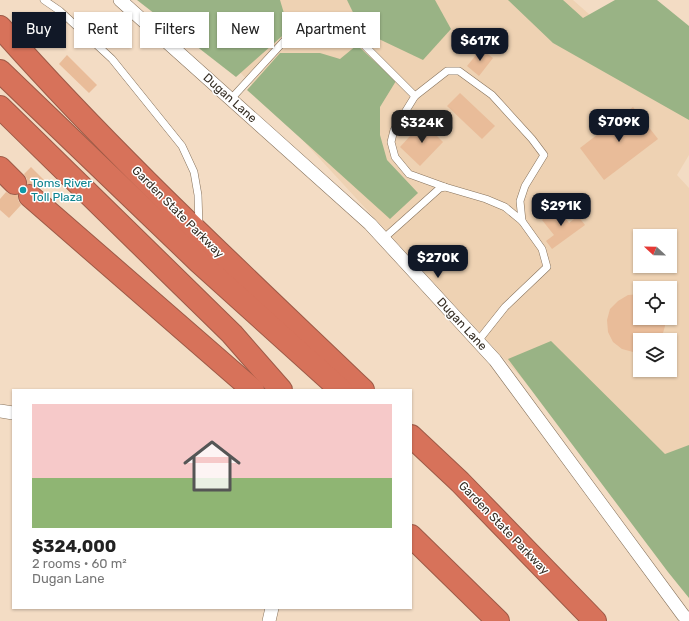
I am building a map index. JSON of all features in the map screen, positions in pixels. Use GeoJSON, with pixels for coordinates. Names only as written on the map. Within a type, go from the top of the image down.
{"type":"FeatureCollection","features":[{"type":"Feature","properties":{"kind":"highway","name":"Garden State Parkway"},"geometry":{"type":"LineString","coordinates":[[0,27],[81,114],[199,232],[362,389]]}},
{"type":"Feature","properties":{"kind":"highway"},"geometry":{"type":"LineString","coordinates":[[0,71],[199,262],[340,389]]}},
{"type":"Feature","properties":{"kind":"highway"},"geometry":{"type":"LineString","coordinates":[[0,107],[232,334],[280,389]]}},
{"type":"Feature","properties":{"kind":"highway"},"geometry":{"type":"LineString","coordinates":[[0,168],[23,190],[252,389]]}},
{"type":"Feature","properties":{"kind":"highway","name":"Garden State Parkway"},"geometry":{"type":"LineString","coordinates":[[412,437],[460,482],[595,621]]}},
{"type":"Feature","properties":{"kind":"highway"},"geometry":{"type":"LineString","coordinates":[[412,453],[538,563]]}},
{"type":"Feature","properties":{"kind":"highway"},"geometry":{"type":"LineString","coordinates":[[412,537],[498,621]]}},
{"type":"Feature","properties":{"kind":"street","name":"Dugan Lane"},"geometry":{"type":"LineString","coordinates":[[120,0],[370,224],[478,341],[495,360],[678,609],[689,621]]}},
{"type":"Feature","properties":{"kind":"street"},"geometry":{"type":"LineString","coordinates":[[0,411],[12,413]]}},
{"type":"Feature","properties":{"kind":"street"},"geometry":{"type":"LineString","coordinates":[[269,621],[272,609]]}},
{"type":"Feature","properties":{"kind":"lane"},"geometry":{"type":"LineString","coordinates":[[44,0],[60,11],[112,59],[182,146],[194,172],[198,195],[199,232]]}},
{"type":"Feature","properties":{"kind":"lane"},"geometry":{"type":"LineString","coordinates":[[231,99],[298,29],[309,24],[328,20],[338,23],[350,31],[415,96]]}},
{"type":"Feature","properties":{"kind":"lane"},"geometry":{"type":"LineString","coordinates":[[478,341],[505,307],[547,267],[542,249],[522,221],[505,207],[486,199],[409,174],[395,157],[391,142],[394,130],[415,96],[447,71],[459,72],[492,95],[532,139],[544,155],[525,186],[520,201],[522,221]]}},
{"type":"Feature","properties":{"kind":"lane"},"geometry":{"type":"LineString","coordinates":[[383,238],[440,188],[445,186]]}},
{"type":"Feature","properties":{"kind":"shaded area"},"geometry":{"type":"Polygon","coordinates":[[[237,0],[573,0],[689,102],[689,155],[677,175],[689,188],[689,480],[647,514],[218,48],[274,48],[274,12],[224,12],[237,0]]]}},
{"type":"Feature","properties":{"kind":"shaded area"},"geometry":{"type":"Polygon","coordinates":[[[217,19],[217,47],[209,39],[209,26],[217,19]]]}},
{"type":"Feature","properties":{"kind":"green space"},"geometry":{"type":"Polygon","coordinates":[[[137,0],[280,0],[284,12],[282,12],[282,36],[274,43],[274,12],[217,12],[217,48],[269,48],[236,77],[199,48],[209,48],[209,12],[152,12],[137,0]]]}},
{"type":"Feature","properties":{"kind":"green space"},"geometry":{"type":"Polygon","coordinates":[[[347,0],[435,0],[451,29],[423,60],[380,40],[380,12],[353,12],[347,0]]]}},
{"type":"Feature","properties":{"kind":"green space"},"geometry":{"type":"Polygon","coordinates":[[[508,0],[563,0],[583,18],[615,0],[657,0],[689,26],[689,120],[553,43],[508,0]]]}},
{"type":"Feature","properties":{"kind":"green space"},"geometry":{"type":"Polygon","coordinates":[[[353,48],[360,48],[396,81],[380,107],[380,135],[387,160],[418,193],[390,219],[247,90],[280,53],[320,53],[340,59],[353,48]]]}},
{"type":"Feature","properties":{"kind":"green space"},"geometry":{"type":"Polygon","coordinates":[[[551,341],[665,454],[689,445],[689,598],[508,359],[551,341]]]}},
{"type":"Feature","properties":{"kind":"building"},"geometry":{"type":"Polygon","coordinates":[[[481,49],[493,58],[479,76],[467,66],[481,49]]]}},
{"type":"Feature","properties":{"kind":"building"},"geometry":{"type":"Polygon","coordinates":[[[67,55],[97,85],[89,93],[59,64],[67,55]]]}},
{"type":"Feature","properties":{"kind":"building"},"geometry":{"type":"Polygon","coordinates":[[[460,93],[495,126],[482,139],[447,106],[460,93]]]}},
{"type":"Feature","properties":{"kind":"building"},"geometry":{"type":"Polygon","coordinates":[[[633,107],[658,139],[604,180],[580,148],[633,107]]]}},
{"type":"Feature","properties":{"kind":"building"},"geometry":{"type":"Polygon","coordinates":[[[423,122],[443,142],[420,166],[400,147],[423,122]]]}},
{"type":"Feature","properties":{"kind":"building"},"geometry":{"type":"Polygon","coordinates":[[[31,167],[45,181],[39,187],[33,184],[27,184],[27,179],[24,174],[31,167]]]}},
{"type":"Feature","properties":{"kind":"building"},"geometry":{"type":"Polygon","coordinates":[[[6,192],[12,195],[18,195],[18,200],[21,205],[9,218],[0,210],[0,199],[6,192]]]}},
{"type":"Feature","properties":{"kind":"building"},"geometry":{"type":"Polygon","coordinates":[[[558,208],[569,223],[578,216],[585,225],[552,249],[546,241],[554,235],[542,220],[558,208]]]}},
{"type":"Feature","properties":{"kind":"building"},"geometry":{"type":"Polygon","coordinates":[[[628,295],[633,295],[633,325],[665,326],[663,333],[633,333],[633,352],[622,349],[613,342],[608,332],[607,320],[610,309],[618,301],[628,295]]]}},
{"type":"Feature","properties":{"kind":"place","name":"Toms River Toll Plaza"},"geometry":{"type":"Point","coordinates":[23,190]}}]}
